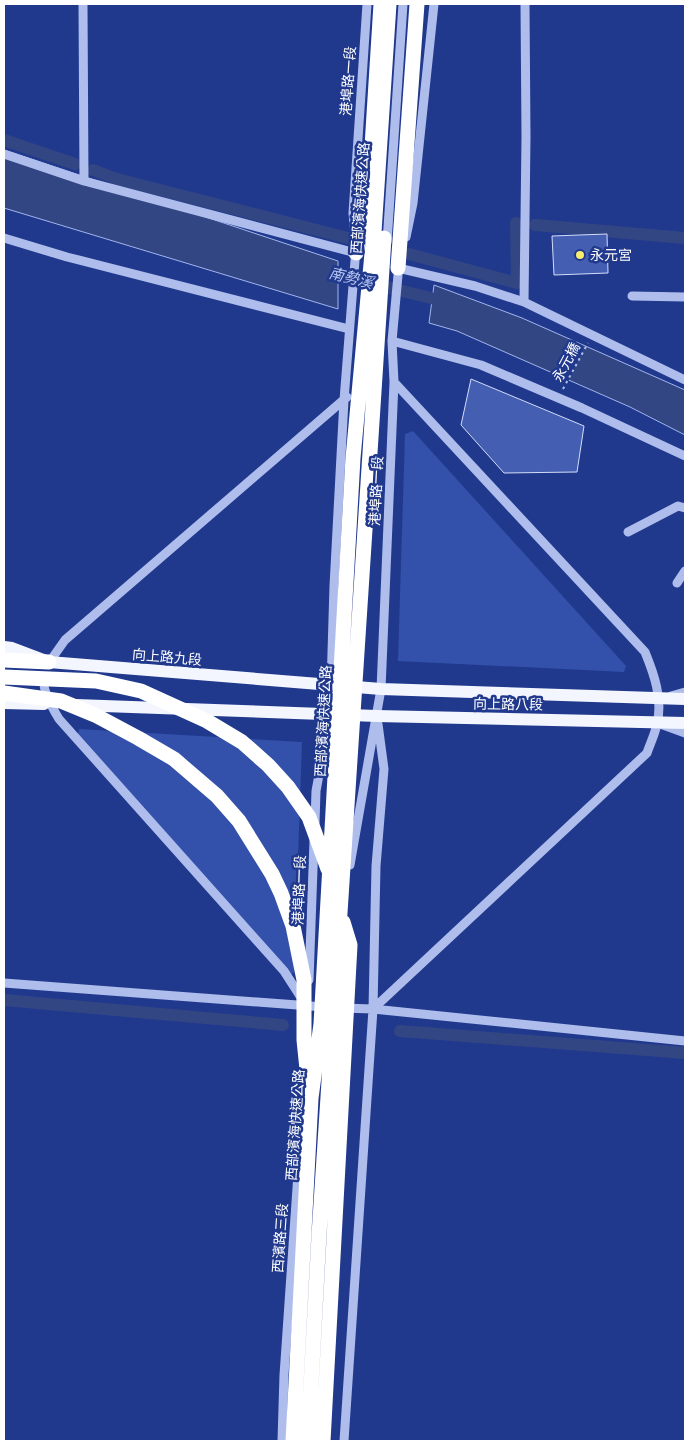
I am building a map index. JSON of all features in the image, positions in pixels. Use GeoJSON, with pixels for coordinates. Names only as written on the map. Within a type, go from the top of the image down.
{"type":"FeatureCollection","features":[{"type":"Feature","properties":{"kind":"highway"},"geometry":{"type":"LineString","coordinates":[[356,253],[370,178],[381,4]]}},
{"type":"Feature","properties":{"kind":"highway","name":"西部濱海快速公路"},"geometry":{"type":"LineString","coordinates":[[293,1441],[311,1098],[322,1024],[353,458],[374,232],[389,4]]}},
{"type":"Feature","properties":{"kind":"highway","name":"西部濱海快速公路"},"geometry":{"type":"LineString","coordinates":[[308,1441],[319,1226],[401,4]]}},
{"type":"Feature","properties":{"kind":"highway"},"geometry":{"type":"LineString","coordinates":[[398,268],[416,4]]}},
{"type":"Feature","properties":{"kind":"highway"},"geometry":{"type":"LineString","coordinates":[[4,660],[48,662]]}},
{"type":"Feature","properties":{"kind":"highway"},"geometry":{"type":"LineString","coordinates":[[4,676],[96,681],[141,691],[207,721],[242,742],[268,765],[288,787],[309,817],[331,875],[350,945],[339,1177],[323,1441]]}},
{"type":"Feature","properties":{"kind":"highway"},"geometry":{"type":"LineString","coordinates":[[4,692],[61,701],[95,714],[174,759],[217,796],[239,821],[272,874],[293,926],[304,980],[304,1040],[311,1098]]}},
{"type":"Feature","properties":{"kind":"main road","name":"向上路九段"},"geometry":{"type":"LineString","coordinates":[[4,647],[12,648],[48,662],[330,685]]}},
{"type":"Feature","properties":{"kind":"main road"},"geometry":{"type":"LineString","coordinates":[[4,676],[48,662]]}},
{"type":"Feature","properties":{"kind":"main road","name":"向上路八段"},"geometry":{"type":"LineString","coordinates":[[330,685],[381,689],[685,700]]}},
{"type":"Feature","properties":{"kind":"main road"},"geometry":{"type":"LineString","coordinates":[[4,703],[330,714]]}},
{"type":"Feature","properties":{"kind":"main road","name":"向上路八段"},"geometry":{"type":"LineString","coordinates":[[330,714],[685,723]]}},
{"type":"Feature","properties":{"kind":"street"},"geometry":{"type":"LineString","coordinates":[[82,4],[84,181]]}},
{"type":"Feature","properties":{"kind":"street","name":"港埠路一段"},"geometry":{"type":"LineString","coordinates":[[340,1008],[346,884],[341,796],[330,714],[330,685],[344,400],[356,253],[353,213],[367,4]]}},
{"type":"Feature","properties":{"kind":"street","name":"港埠路一段"},"geometry":{"type":"LineString","coordinates":[[344,400],[362,374],[382,312],[401,4]]}},
{"type":"Feature","properties":{"kind":"street","name":"港埠路一段"},"geometry":{"type":"LineString","coordinates":[[346,884],[381,689],[394,382],[392,341],[398,268],[413,202],[434,4]]}},
{"type":"Feature","properties":{"kind":"street"},"geometry":{"type":"LineString","coordinates":[[524,302],[525,4]]}},
{"type":"Feature","properties":{"kind":"street","name":"港埠路一段"},"geometry":{"type":"LineString","coordinates":[[393,153],[393,232],[398,268]]}},
{"type":"Feature","properties":{"kind":"street"},"geometry":{"type":"LineString","coordinates":[[4,154],[84,181],[356,253]]}},
{"type":"Feature","properties":{"kind":"street"},"geometry":{"type":"LineString","coordinates":[[4,238],[77,259],[349,329]]}},
{"type":"Feature","properties":{"kind":"street"},"geometry":{"type":"LineString","coordinates":[[398,268],[475,286],[524,302],[685,380]]}},
{"type":"Feature","properties":{"kind":"street"},"geometry":{"type":"LineString","coordinates":[[632,296],[685,297]]}},
{"type":"Feature","properties":{"kind":"street"},"geometry":{"type":"LineString","coordinates":[[392,341],[481,365],[559,398],[685,456]]}},
{"type":"Feature","properties":{"kind":"street"},"geometry":{"type":"LineString","coordinates":[[344,1441],[373,1009],[647,753],[658,723],[659,700],[654,672],[645,652],[394,382]]}},
{"type":"Feature","properties":{"kind":"street"},"geometry":{"type":"LineString","coordinates":[[308,1007],[284,971],[59,719],[50,704],[43,681],[48,662],[65,640],[344,400]]}},
{"type":"Feature","properties":{"kind":"street"},"geometry":{"type":"LineString","coordinates":[[628,532],[678,506],[685,508]]}},
{"type":"Feature","properties":{"kind":"street"},"geometry":{"type":"LineString","coordinates":[[677,583],[685,570]]}},
{"type":"Feature","properties":{"kind":"street"},"geometry":{"type":"LineString","coordinates":[[659,700],[685,692]]}},
{"type":"Feature","properties":{"kind":"street","name":"港埠路一段"},"geometry":{"type":"LineString","coordinates":[[308,1007],[316,791],[330,714]]}},
{"type":"Feature","properties":{"kind":"street","name":"港埠路一段"},"geometry":{"type":"LineString","coordinates":[[373,1009],[376,866],[384,769],[377,716]]}},
{"type":"Feature","properties":{"kind":"street"},"geometry":{"type":"LineString","coordinates":[[658,723],[685,733]]}},
{"type":"Feature","properties":{"kind":"street"},"geometry":{"type":"LineString","coordinates":[[4,983],[308,1007],[373,1009],[685,1041]]}},
{"type":"Feature","properties":{"kind":"street","name":"西濱路三段"},"geometry":{"type":"LineString","coordinates":[[282,1441],[284,1375],[298,1187],[308,1007]]}},
{"type":"Feature","properties":{"kind":"street"},"geometry":{"type":"LineString","coordinates":[[316,1441],[340,1008]]}},
{"type":"Feature","properties":{"kind":"path","name":"永元橋"},"geometry":{"type":"LineString","coordinates":[[559,398],[592,335]]}},
{"type":"Feature","properties":{"kind":"shaded area"},"geometry":{"type":"Polygon","coordinates":[[[4,150],[338,261],[338,309],[4,208],[4,150]]]}},
{"type":"Feature","properties":{"kind":"shaded area"},"geometry":{"type":"Polygon","coordinates":[[[434,285],[522,318],[685,390],[685,435],[630,407],[457,331],[429,323],[434,285]]]}},
{"type":"Feature","properties":{"kind":"shaded area"},"geometry":{"type":"Polygon","coordinates":[[[413,431],[626,666],[624,672],[398,661],[405,434],[413,431]]]}},
{"type":"Feature","properties":{"kind":"shaded area"},"geometry":{"type":"Polygon","coordinates":[[[79,729],[302,742],[294,973],[289,975],[78,735],[79,729]]]}},
{"type":"Feature","properties":{"kind":"pier"},"geometry":{"type":"Polygon","coordinates":[[[577,348],[583,350],[568,382],[562,380],[577,348]]]}},
{"type":"Feature","properties":{"kind":"building","name":"永元宮"},"geometry":{"type":"Polygon","coordinates":[[[607,234],[608,273],[554,275],[552,236],[607,234]]]}},
{"type":"Feature","properties":{"kind":"building"},"geometry":{"type":"Polygon","coordinates":[[[471,379],[584,426],[577,472],[504,473],[461,425],[471,379]]]}},
{"type":"Feature","properties":{"kind":"waterway"},"geometry":{"type":"LineString","coordinates":[[4,140],[75,164]]}},
{"type":"Feature","properties":{"kind":"waterway"},"geometry":{"type":"LineString","coordinates":[[93,170],[117,179],[348,238]]}},
{"type":"Feature","properties":{"kind":"waterway"},"geometry":{"type":"LineString","coordinates":[[409,254],[517,283],[516,223]]}},
{"type":"Feature","properties":{"kind":"waterway"},"geometry":{"type":"LineString","coordinates":[[535,225],[685,238]]}},
{"type":"Feature","properties":{"kind":"waterway","name":"南勢溪"},"geometry":{"type":"LineString","coordinates":[[321,271],[447,302]]}},
{"type":"Feature","properties":{"kind":"waterway"},"geometry":{"type":"LineString","coordinates":[[4,1000],[283,1025]]}},
{"type":"Feature","properties":{"kind":"waterway"},"geometry":{"type":"LineString","coordinates":[[400,1031],[685,1053]]}},
{"type":"Feature","properties":{"kind":"place","name":"永元宮"},"geometry":{"type":"Point","coordinates":[580,255]}}]}
